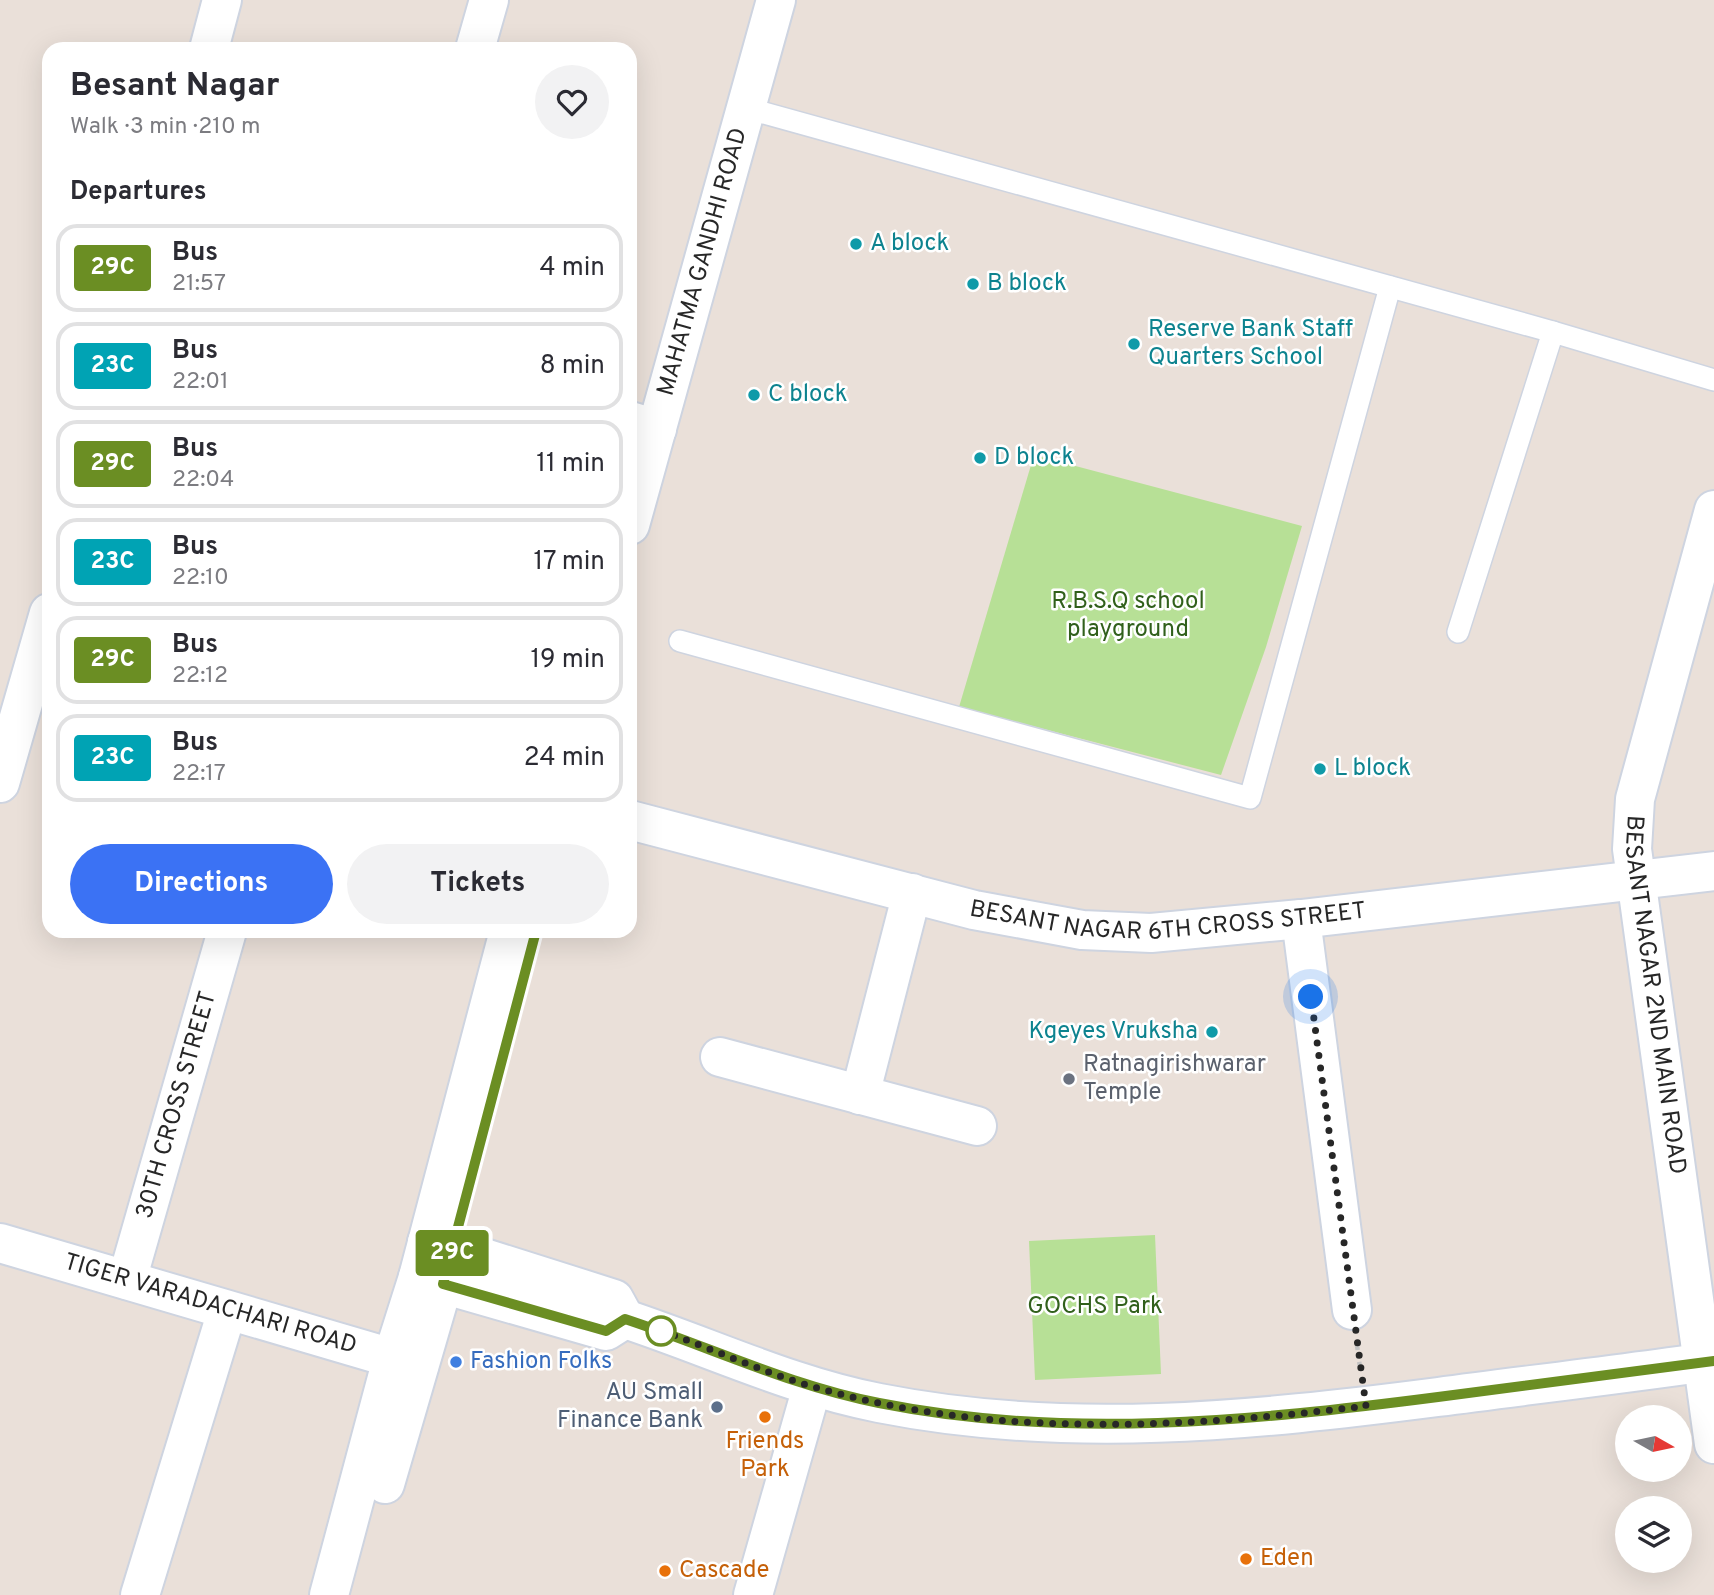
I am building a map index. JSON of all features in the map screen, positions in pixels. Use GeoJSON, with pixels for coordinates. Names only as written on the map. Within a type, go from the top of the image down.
{"type":"FeatureCollection","features":[{"type":"Feature","properties":{"kind":"street"},"geometry":{"type":"LineString","coordinates":[[211,42],[222,0]]}},
{"type":"Feature","properties":{"kind":"street"},"geometry":{"type":"LineString","coordinates":[[477,42],[489,0]]}},
{"type":"Feature","properties":{"kind":"street","name":"MAHATMA GANDHI ROAD"},"geometry":{"type":"LineString","coordinates":[[637,471],[643,425],[746,108],[776,0]]}},
{"type":"Feature","properties":{"kind":"street","name":"BESANT NAGAR 2ND MAIN ROAD"},"geometry":{"type":"LineString","coordinates":[[1714,510],[1635,799],[1632,849],[1709,1362],[1714,1444]]}},
{"type":"Feature","properties":{"kind":"street"},"geometry":{"type":"LineString","coordinates":[[0,783],[42,636]]}},
{"type":"Feature","properties":{"kind":"street","name":"BESANT NAGAR 6TH CROSS STREET"},"geometry":{"type":"LineString","coordinates":[[637,822],[1029,922],[1083,930],[1151,933],[1301,919],[1714,871]]}},
{"type":"Feature","properties":{"kind":"street"},"geometry":{"type":"LineString","coordinates":[[860,1094],[912,893]]}},
{"type":"Feature","properties":{"kind":"street"},"geometry":{"type":"LineString","coordinates":[[1301,919],[1352,1310]]}},
{"type":"Feature","properties":{"kind":"street","name":"30TH CROSS STREET"},"geometry":{"type":"LineString","coordinates":[[127,1280],[225,938]]}},
{"type":"Feature","properties":{"kind":"street"},"geometry":{"type":"LineString","coordinates":[[435,1263],[507,938]]}},
{"type":"Feature","properties":{"kind":"street"},"geometry":{"type":"LineString","coordinates":[[330,1595],[406,1363],[534,938]]}},
{"type":"Feature","properties":{"kind":"street"},"geometry":{"type":"LineString","coordinates":[[720,1057],[977,1126]]}},
{"type":"Feature","properties":{"kind":"street","name":"TIGER VARADACHARI ROAD"},"geometry":{"type":"LineString","coordinates":[[0,1243],[406,1363]]}},
{"type":"Feature","properties":{"kind":"street"},"geometry":{"type":"LineString","coordinates":[[435,1263],[614,1299],[625,1319],[812,1387],[877,1403],[937,1413],[1080,1425],[1226,1420],[1366,1406],[1709,1362]]}},
{"type":"Feature","properties":{"kind":"street"},"geometry":{"type":"LineString","coordinates":[[140,1595],[227,1311]]}},
{"type":"Feature","properties":{"kind":"street"},"geometry":{"type":"LineString","coordinates":[[353,1595],[406,1363]]}},
{"type":"Feature","properties":{"kind":"street"},"geometry":{"type":"LineString","coordinates":[[753,1595],[812,1387]]}},
{"type":"Feature","properties":{"kind":"lane"},"geometry":{"type":"LineString","coordinates":[[746,108],[1553,332],[1714,380]]}},
{"type":"Feature","properties":{"kind":"lane"},"geometry":{"type":"LineString","coordinates":[[680,641],[1250,798],[1390,287]]}},
{"type":"Feature","properties":{"kind":"lane"},"geometry":{"type":"LineString","coordinates":[[1458,632],[1553,332]]}},
{"type":"Feature","properties":{"kind":"path"},"geometry":{"type":"LineString","coordinates":[[1352,1310],[1366,1406]]}},
{"type":"Feature","properties":{"kind":"green space","name":"R.B.S.Q school playground"},"geometry":{"type":"Polygon","coordinates":[[[1034,455],[1302,526],[1266,647],[1221,775],[959,707],[1034,455]]]}},
{"type":"Feature","properties":{"kind":"green space","name":"GOCHS Park"},"geometry":{"type":"Polygon","coordinates":[[[1155,1235],[1161,1374],[1035,1380],[1029,1241],[1155,1235]]]}},
{"type":"Feature","properties":{"kind":"bus line","name":"29C"},"geometry":{"type":"LineString","coordinates":[[534,938],[443,1284],[606,1331],[625,1319],[812,1387],[877,1403],[937,1413],[1056,1424],[1149,1424],[1226,1420],[1366,1406],[1714,1361]]}},
{"type":"Feature","properties":{"kind":"place","name":"A block"},"geometry":{"type":"Point","coordinates":[856,244]}},
{"type":"Feature","properties":{"kind":"place","name":"B block"},"geometry":{"type":"Point","coordinates":[973,284]}},
{"type":"Feature","properties":{"kind":"place","name":"Reserve Bank Staff Quarters School"},"geometry":{"type":"Point","coordinates":[1134,344]}},
{"type":"Feature","properties":{"kind":"place","name":"C block"},"geometry":{"type":"Point","coordinates":[754,395]}},
{"type":"Feature","properties":{"kind":"place","name":"D block"},"geometry":{"type":"Point","coordinates":[980,458]}},
{"type":"Feature","properties":{"kind":"place","name":"L block"},"geometry":{"type":"Point","coordinates":[1320,769]}},
{"type":"Feature","properties":{"kind":"place","name":"Kgeyes Vruksha"},"geometry":{"type":"Point","coordinates":[1212,1032]}},
{"type":"Feature","properties":{"kind":"place","name":"Ratnagirishwarar Temple"},"geometry":{"type":"Point","coordinates":[1069,1079]}},
{"type":"Feature","properties":{"kind":"place","name":"Fashion Folks"},"geometry":{"type":"Point","coordinates":[456,1362]}},
{"type":"Feature","properties":{"kind":"place","name":"AU Small Finance Bank"},"geometry":{"type":"Point","coordinates":[717,1407]}},
{"type":"Feature","properties":{"kind":"place","name":"Friends Park"},"geometry":{"type":"Point","coordinates":[765,1417]}},
{"type":"Feature","properties":{"kind":"place","name":"Eden"},"geometry":{"type":"Point","coordinates":[1246,1559]}},
{"type":"Feature","properties":{"kind":"place","name":"Cascade"},"geometry":{"type":"Point","coordinates":[665,1571]}},
{"type":"Feature","properties":{"kind":"route"},"geometry":{"type":"LineString","coordinates":[[661,1331],[650,1327],[812,1387],[877,1403],[1010,1421],[1080,1425],[1149,1424],[1226,1420],[1366,1406],[1311,997]]}}]}
